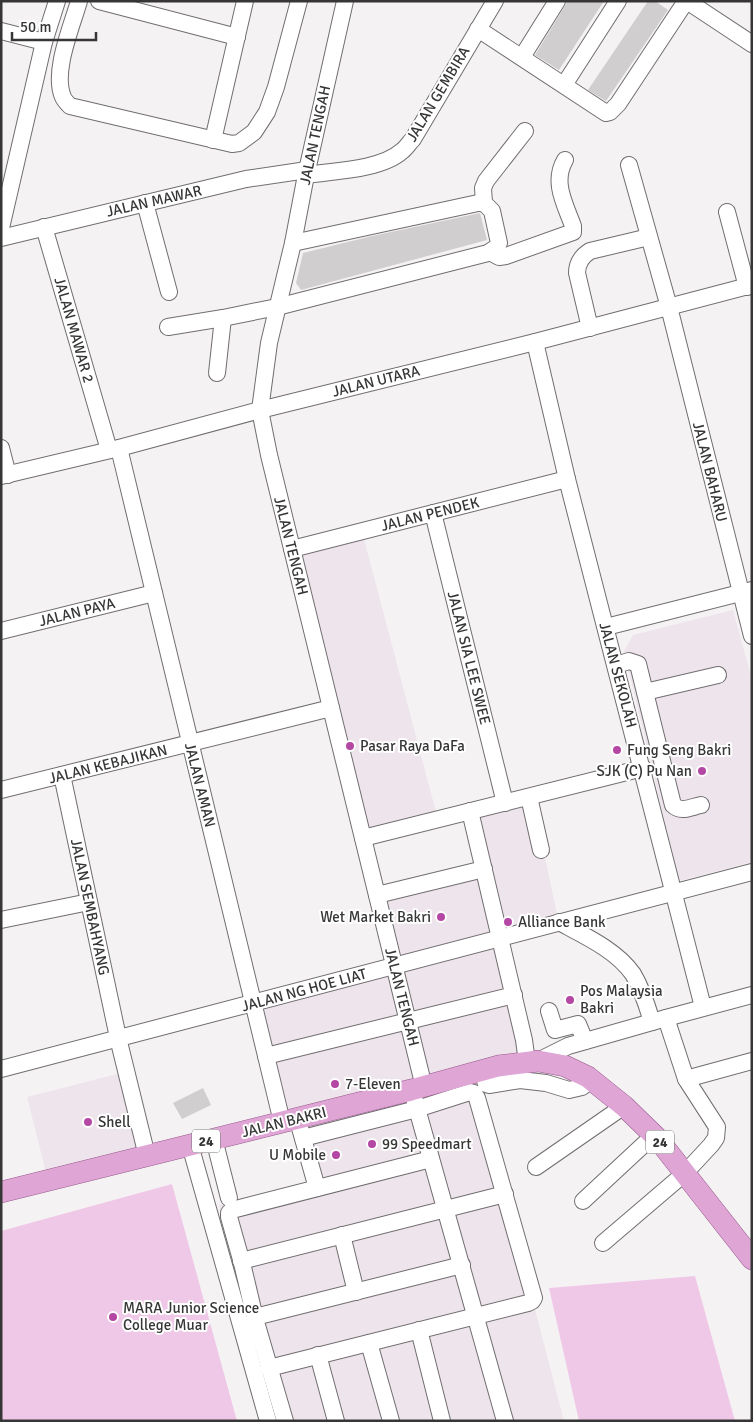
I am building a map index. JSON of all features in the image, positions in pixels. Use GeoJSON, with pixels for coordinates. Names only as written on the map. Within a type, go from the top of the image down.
{"type":"FeatureCollection","features":[{"type":"Feature","properties":{"kind":"main road","name":"JALAN BAKRI"},"geometry":{"type":"LineString","coordinates":[[1,1192],[214,1139],[294,1126],[417,1095],[529,1053]]}},
{"type":"Feature","properties":{"kind":"main road","name":"24"},"geometry":{"type":"LineString","coordinates":[[529,1053],[565,1066],[591,1080],[624,1106],[654,1135],[752,1259]]}},
{"type":"Feature","properties":{"kind":"street"},"geometry":{"type":"LineString","coordinates":[[1,228],[44,42],[57,1]]}},
{"type":"Feature","properties":{"kind":"street"},"geometry":{"type":"LineString","coordinates":[[79,1],[59,68],[63,98],[70,106],[229,144],[239,143],[254,132],[267,112],[276,87],[299,1]]}},
{"type":"Feature","properties":{"kind":"street"},"geometry":{"type":"LineString","coordinates":[[99,1],[237,37]]}},
{"type":"Feature","properties":{"kind":"street"},"geometry":{"type":"LineString","coordinates":[[214,140],[245,1]]}},
{"type":"Feature","properties":{"kind":"street","name":"JALAN TENGAH"},"geometry":{"type":"LineString","coordinates":[[345,1],[306,172],[294,244],[269,343],[260,410],[269,455],[408,1022],[417,1095],[431,1159],[505,1421]]}},
{"type":"Feature","properties":{"kind":"street","name":"JALAN GEMBIRA"},"geometry":{"type":"LineString","coordinates":[[306,172],[368,166],[385,161],[402,152],[412,139],[495,1]]}},
{"type":"Feature","properties":{"kind":"street"},"geometry":{"type":"LineString","coordinates":[[522,57],[557,1]]}},
{"type":"Feature","properties":{"kind":"street"},"geometry":{"type":"LineString","coordinates":[[564,85],[618,1]]}},
{"type":"Feature","properties":{"kind":"street"},"geometry":{"type":"LineString","coordinates":[[478,29],[603,112],[610,112],[618,104],[687,1],[752,44]]}},
{"type":"Feature","properties":{"kind":"street"},"geometry":{"type":"LineString","coordinates":[[1,32],[44,42]]}},
{"type":"Feature","properties":{"kind":"street"},"geometry":{"type":"LineString","coordinates":[[168,327],[277,307],[490,252],[499,243],[492,211],[484,203],[483,188],[486,181],[524,131]]}},
{"type":"Feature","properties":{"kind":"street"},"geometry":{"type":"LineString","coordinates":[[490,252],[499,257],[506,256],[573,232],[573,226],[559,186],[558,177],[565,160]]}},
{"type":"Feature","properties":{"kind":"street","name":"JALAN BAHARU"},"geometry":{"type":"LineString","coordinates":[[629,165],[746,592],[752,636]]}},
{"type":"Feature","properties":{"kind":"street","name":"JALAN MAWAR"},"geometry":{"type":"LineString","coordinates":[[1,238],[246,180],[306,172]]}},
{"type":"Feature","properties":{"kind":"street"},"geometry":{"type":"LineString","coordinates":[[144,203],[169,292]]}},
{"type":"Feature","properties":{"kind":"street"},"geometry":{"type":"LineString","coordinates":[[294,244],[484,203]]}},
{"type":"Feature","properties":{"kind":"street"},"geometry":{"type":"LineString","coordinates":[[727,212],[749,286]]}},
{"type":"Feature","properties":{"kind":"street","name":"JALAN MAWAR 2"},"geometry":{"type":"LineString","coordinates":[[44,227],[110,444]]}},
{"type":"Feature","properties":{"kind":"street"},"geometry":{"type":"LineString","coordinates":[[590,328],[577,273],[577,267],[582,257],[590,252],[649,237]]}},
{"type":"Feature","properties":{"kind":"street","name":"JALAN UTARA"},"geometry":{"type":"LineString","coordinates":[[5,476],[110,444],[260,410],[535,342],[749,286]]}},
{"type":"Feature","properties":{"kind":"street"},"geometry":{"type":"LineString","coordinates":[[217,374],[223,318]]}},
{"type":"Feature","properties":{"kind":"street","name":"JALAN SEKOLAH"},"geometry":{"type":"LineString","coordinates":[[535,342],[567,479],[643,768],[672,892],[703,1007]]}},
{"type":"Feature","properties":{"kind":"street","name":"JALAN AMAN"},"geometry":{"type":"LineString","coordinates":[[110,444],[154,593],[266,1056],[317,1188]]}},
{"type":"Feature","properties":{"kind":"street"},"geometry":{"type":"LineString","coordinates":[[1,448],[5,476]]}},
{"type":"Feature","properties":{"kind":"street","name":"JALAN PENDEK"},"geometry":{"type":"LineString","coordinates":[[292,549],[567,479]]}},
{"type":"Feature","properties":{"kind":"street","name":"JALAN SIA LEE SWEE"},"geometry":{"type":"LineString","coordinates":[[433,513],[505,803]]}},
{"type":"Feature","properties":{"kind":"street"},"geometry":{"type":"LineString","coordinates":[[606,627],[746,592]]}},
{"type":"Feature","properties":{"kind":"street","name":"JALAN PAYA"},"geometry":{"type":"LineString","coordinates":[[1,630],[154,593]]}},
{"type":"Feature","properties":{"kind":"street"},"geometry":{"type":"LineString","coordinates":[[616,665],[629,661],[638,664],[675,806],[682,810],[701,805]]}},
{"type":"Feature","properties":{"kind":"street"},"geometry":{"type":"LineString","coordinates":[[645,692],[718,675]]}},
{"type":"Feature","properties":{"kind":"street","name":"JALAN KEBAJIKAN"},"geometry":{"type":"LineString","coordinates":[[1,790],[331,708]]}},
{"type":"Feature","properties":{"kind":"street"},"geometry":{"type":"LineString","coordinates":[[363,838],[663,762]]}},
{"type":"Feature","properties":{"kind":"street","name":"JALAN SEMBAHYANG"},"geometry":{"type":"LineString","coordinates":[[62,775],[119,1044],[147,1156]]}},
{"type":"Feature","properties":{"kind":"street"},"geometry":{"type":"LineString","coordinates":[[530,797],[541,850]]}},
{"type":"Feature","properties":{"kind":"street"},"geometry":{"type":"LineString","coordinates":[[470,811],[529,1053],[568,1046],[703,1007],[752,995]]}},
{"type":"Feature","properties":{"kind":"street"},"geometry":{"type":"LineString","coordinates":[[377,895],[484,869]]}},
{"type":"Feature","properties":{"kind":"street","name":"JALAN NG HOE LIAT"},"geometry":{"type":"LineString","coordinates":[[1,1069],[119,1044],[253,1003],[752,872]]}},
{"type":"Feature","properties":{"kind":"street"},"geometry":{"type":"LineString","coordinates":[[1,920],[89,902]]}},
{"type":"Feature","properties":{"kind":"street"},"geometry":{"type":"LineString","coordinates":[[559,922],[582,934],[615,956],[632,974],[659,1020],[686,1079],[717,1128],[718,1133],[712,1145],[685,1173],[604,1243]]}},
{"type":"Feature","properties":{"kind":"street"},"geometry":{"type":"LineString","coordinates":[[266,1056],[514,995]]}},
{"type":"Feature","properties":{"kind":"street"},"geometry":{"type":"LineString","coordinates":[[549,1011],[555,1030],[578,1024],[585,1041]]}},
{"type":"Feature","properties":{"kind":"street"},"geometry":{"type":"LineString","coordinates":[[686,1079],[752,1061]]}},
{"type":"Feature","properties":{"kind":"street"},"geometry":{"type":"LineString","coordinates":[[482,1070],[486,1084],[489,1085],[520,1080],[546,1083],[569,1090],[582,1087],[591,1080]]}},
{"type":"Feature","properties":{"kind":"street"},"geometry":{"type":"LineString","coordinates":[[269,1368],[528,1303],[534,1298],[477,1098],[474,1093],[470,1092],[417,1095]]}},
{"type":"Feature","properties":{"kind":"street"},"geometry":{"type":"LineString","coordinates":[[536,1167],[624,1106]]}},
{"type":"Feature","properties":{"kind":"street"},"geometry":{"type":"LineString","coordinates":[[583,1201],[654,1135]]}},
{"type":"Feature","properties":{"kind":"street"},"geometry":{"type":"LineString","coordinates":[[214,1139],[228,1198]]}},
{"type":"Feature","properties":{"kind":"street"},"geometry":{"type":"LineString","coordinates":[[190,1145],[268,1421]]}},
{"type":"Feature","properties":{"kind":"street"},"geometry":{"type":"LineString","coordinates":[[285,1421],[256,1322],[229,1213],[232,1210],[431,1159]]}},
{"type":"Feature","properties":{"kind":"street"},"geometry":{"type":"LineString","coordinates":[[241,1261],[505,1194]]}},
{"type":"Feature","properties":{"kind":"street"},"geometry":{"type":"LineString","coordinates":[[342,1235],[356,1292]]}},
{"type":"Feature","properties":{"kind":"street"},"geometry":{"type":"LineString","coordinates":[[256,1322],[259,1316],[263,1314],[462,1265]]}},
{"type":"Feature","properties":{"kind":"street"},"geometry":{"type":"LineString","coordinates":[[419,1330],[442,1421]]}},
{"type":"Feature","properties":{"kind":"street"},"geometry":{"type":"LineString","coordinates":[[369,1343],[391,1421]]}},
{"type":"Feature","properties":{"kind":"street"},"geometry":{"type":"LineString","coordinates":[[318,1356],[336,1421]]}},
{"type":"Feature","properties":{"kind":"shaded area"},"geometry":{"type":"Polygon","coordinates":[[[363,535],[437,816],[366,832],[297,552],[363,535]]]}},
{"type":"Feature","properties":{"kind":"shaded area","name":"SJK (C) Pu Nan"},"geometry":{"type":"Polygon","coordinates":[[[733,610],[752,680],[752,862],[679,881],[624,651],[633,635],[733,610]]]}},
{"type":"Feature","properties":{"kind":"shaded area"},"geometry":{"type":"Polygon","coordinates":[[[533,800],[558,919],[503,934],[475,815],[533,800]]]}},
{"type":"Feature","properties":{"kind":"shaded area","name":"Wet Market Bakri"},"geometry":{"type":"Polygon","coordinates":[[[481,873],[495,932],[400,956],[386,897],[481,873]]]}},
{"type":"Feature","properties":{"kind":"shaded area"},"geometry":{"type":"Polygon","coordinates":[[[496,944],[522,1053],[276,1117],[250,1007],[496,944]]]}},
{"type":"Feature","properties":{"kind":"shaded area"},"geometry":{"type":"Polygon","coordinates":[[[121,1073],[141,1150],[46,1173],[27,1097],[121,1073]]]}},
{"type":"Feature","properties":{"kind":"shaded area"},"geometry":{"type":"Polygon","coordinates":[[[476,1082],[564,1421],[278,1421],[219,1205],[308,1183],[292,1131],[476,1082]]]}},
{"type":"Feature","properties":{"kind":"shaded area","name":"MARA Junior Science College Muar"},"geometry":{"type":"Polygon","coordinates":[[[172,1184],[237,1421],[1,1421],[1,1231],[172,1184]]]}},
{"type":"Feature","properties":{"kind":"shaded area"},"geometry":{"type":"Polygon","coordinates":[[[695,1276],[735,1421],[579,1421],[549,1288],[695,1276]]]}},
{"type":"Feature","properties":{"kind":"building"},"geometry":{"type":"Polygon","coordinates":[[[567,1],[604,1],[559,70],[535,55],[567,1]]]}},
{"type":"Feature","properties":{"kind":"building"},"geometry":{"type":"Polygon","coordinates":[[[648,1],[655,1],[668,10],[606,101],[588,90],[648,1]]]}},
{"type":"Feature","properties":{"kind":"building"},"geometry":{"type":"Polygon","coordinates":[[[480,213],[487,240],[301,290],[296,283],[303,253],[480,213]]]}},
{"type":"Feature","properties":{"kind":"building"},"geometry":{"type":"Polygon","coordinates":[[[203,1088],[211,1105],[182,1119],[173,1103],[203,1088]]]}},
{"type":"Feature","properties":{"kind":"place","name":"Pasar Raya DaFa"},"geometry":{"type":"Point","coordinates":[350,746]}},
{"type":"Feature","properties":{"kind":"place","name":"Fung Seng Bakri"},"geometry":{"type":"Point","coordinates":[617,750]}},
{"type":"Feature","properties":{"kind":"place","name":"SJK (C) Pu Nan"},"geometry":{"type":"Point","coordinates":[702,771]}},
{"type":"Feature","properties":{"kind":"place","name":"Wet Market Bakri"},"geometry":{"type":"Point","coordinates":[441,917]}},
{"type":"Feature","properties":{"kind":"place","name":"Alliance Bank"},"geometry":{"type":"Point","coordinates":[508,922]}},
{"type":"Feature","properties":{"kind":"place","name":"Pos Malaysia Bakri"},"geometry":{"type":"Point","coordinates":[570,1000]}},
{"type":"Feature","properties":{"kind":"place","name":"7-Eleven"},"geometry":{"type":"Point","coordinates":[335,1084]}},
{"type":"Feature","properties":{"kind":"place","name":"Shell"},"geometry":{"type":"Point","coordinates":[88,1122]}},
{"type":"Feature","properties":{"kind":"place","name":"99 Speedmart"},"geometry":{"type":"Point","coordinates":[372,1144]}},
{"type":"Feature","properties":{"kind":"place","name":"U Mobile"},"geometry":{"type":"Point","coordinates":[336,1155]}},
{"type":"Feature","properties":{"kind":"place","name":"MARA Junior Science College Muar"},"geometry":{"type":"Point","coordinates":[113,1317]}}]}
